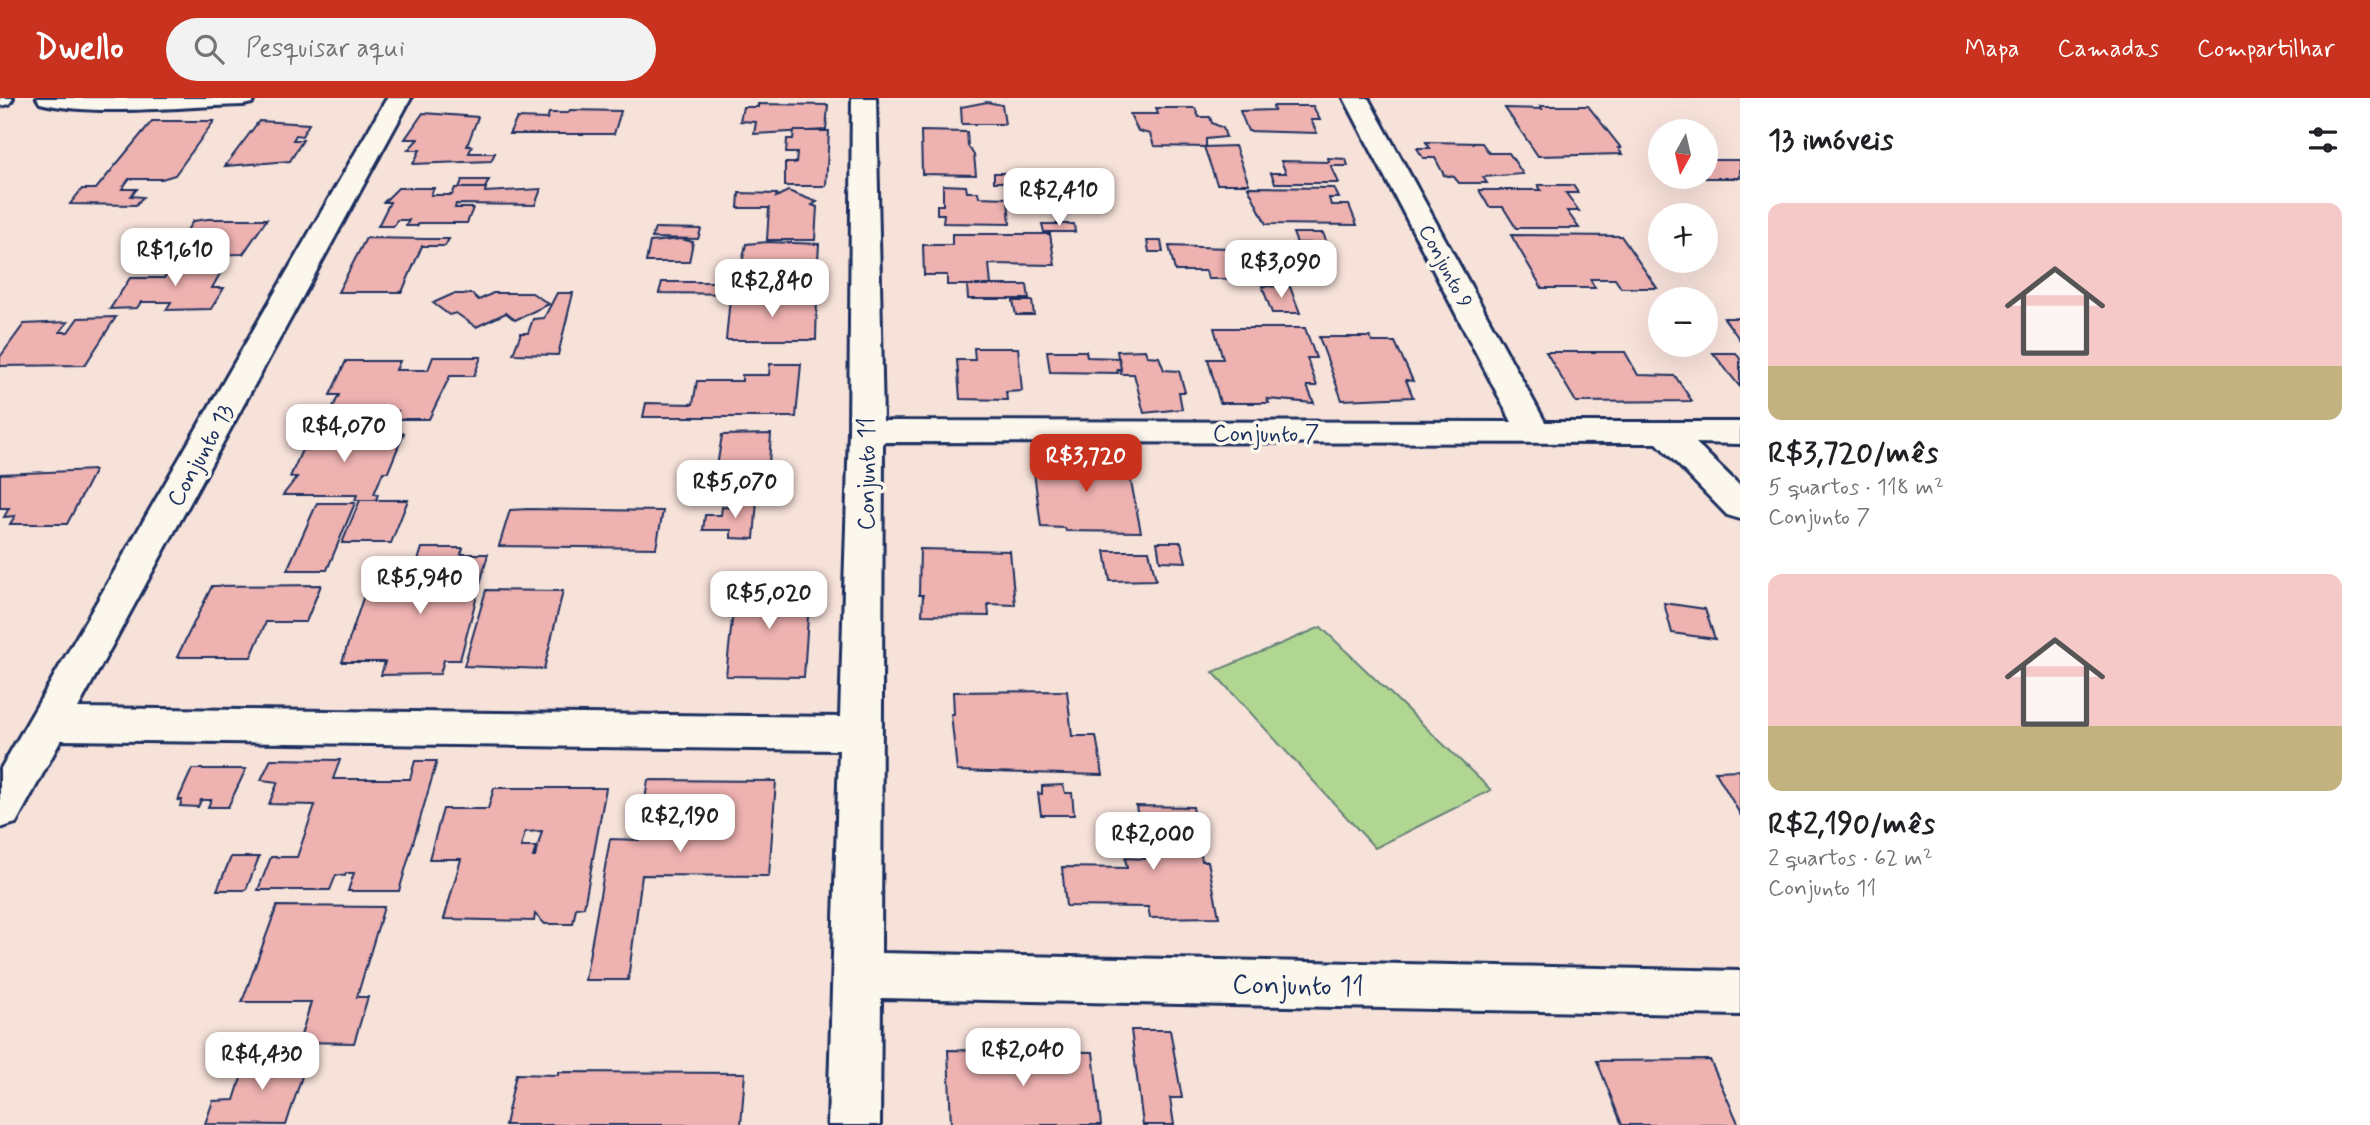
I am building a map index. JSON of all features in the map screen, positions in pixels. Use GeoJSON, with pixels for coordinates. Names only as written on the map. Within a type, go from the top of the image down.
{"type":"FeatureCollection","features":[{"type":"Feature","properties":{"kind":"street"},"geometry":{"type":"LineString","coordinates":[[49,98],[243,98]]}},
{"type":"Feature","properties":{"kind":"street","name":"Conjunto 13"},"geometry":{"type":"LineString","coordinates":[[0,810],[399,98]]}},
{"type":"Feature","properties":{"kind":"street","name":"Conjunto 11"},"geometry":{"type":"LineString","coordinates":[[854,1125],[855,975],[863,734],[866,431],[864,98]]}},
{"type":"Feature","properties":{"kind":"street","name":"Conjunto 9"},"geometry":{"type":"LineString","coordinates":[[1356,98],[1535,434]]}},
{"type":"Feature","properties":{"kind":"street","name":"Conjunto 7"},"geometry":{"type":"LineString","coordinates":[[866,431],[1740,433]]}},
{"type":"Feature","properties":{"kind":"street"},"geometry":{"type":"LineString","coordinates":[[1666,433],[1740,507]]}},
{"type":"Feature","properties":{"kind":"street"},"geometry":{"type":"LineString","coordinates":[[50,724],[863,734]]}},
{"type":"Feature","properties":{"kind":"street","name":"Conjunto 11"},"geometry":{"type":"LineString","coordinates":[[855,975],[1740,993]]}},
{"type":"Feature","properties":{"kind":"green space"},"geometry":{"type":"Polygon","coordinates":[[[1321,627],[1491,790],[1375,848],[1213,672],[1321,627]]]}},
{"type":"Feature","properties":{"kind":"building"},"geometry":{"type":"Polygon","coordinates":[[[987,102],[1002,105],[1005,124],[962,124],[961,107],[987,102]]]}},
{"type":"Feature","properties":{"kind":"building"},"geometry":{"type":"Polygon","coordinates":[[[758,104],[828,105],[826,130],[754,134],[756,122],[740,121],[743,107],[758,107],[758,104]]]}},
{"type":"Feature","properties":{"kind":"building"},"geometry":{"type":"Polygon","coordinates":[[[1273,106],[1313,106],[1320,120],[1311,120],[1317,133],[1248,131],[1240,111],[1274,110],[1273,106]]]}},
{"type":"Feature","properties":{"kind":"building"},"geometry":{"type":"Polygon","coordinates":[[[1540,106],[1588,106],[1621,148],[1618,148],[1622,154],[1538,156],[1505,108],[1542,109],[1540,106]]]}},
{"type":"Feature","properties":{"kind":"building"},"geometry":{"type":"Polygon","coordinates":[[[1156,108],[1195,108],[1199,117],[1210,117],[1212,123],[1223,128],[1226,137],[1206,139],[1206,147],[1154,146],[1150,134],[1138,131],[1130,114],[1158,114],[1156,108]]]}},
{"type":"Feature","properties":{"kind":"building"},"geometry":{"type":"Polygon","coordinates":[[[570,110],[621,111],[614,134],[509,134],[517,118],[547,119],[549,113],[568,113],[570,110]]]}},
{"type":"Feature","properties":{"kind":"building"},"geometry":{"type":"Polygon","coordinates":[[[423,113],[478,117],[467,146],[472,146],[469,153],[495,153],[491,161],[413,164],[420,150],[408,150],[418,139],[405,139],[423,113]]]}},
{"type":"Feature","properties":{"kind":"building"},"geometry":{"type":"Polygon","coordinates":[[[152,121],[214,121],[175,175],[162,179],[129,179],[122,189],[137,189],[131,196],[143,197],[136,205],[70,204],[82,189],[96,189],[152,121]]]}},
{"type":"Feature","properties":{"kind":"building"},"geometry":{"type":"Polygon","coordinates":[[[259,121],[309,124],[302,136],[296,135],[293,140],[303,140],[290,161],[225,166],[259,121]]]}},
{"type":"Feature","properties":{"kind":"building"},"geometry":{"type":"Polygon","coordinates":[[[794,131],[829,131],[826,186],[785,186],[785,163],[796,163],[797,153],[786,153],[787,139],[793,139],[794,131]]]}},
{"type":"Feature","properties":{"kind":"building"},"geometry":{"type":"Polygon","coordinates":[[[921,131],[967,132],[968,146],[974,155],[976,175],[922,174],[921,131]]]}},
{"type":"Feature","properties":{"kind":"building"},"geometry":{"type":"Polygon","coordinates":[[[1426,142],[1482,143],[1489,153],[1509,153],[1523,174],[1483,177],[1487,183],[1459,183],[1454,177],[1444,175],[1435,158],[1423,158],[1417,148],[1430,148],[1426,142]]]}},
{"type":"Feature","properties":{"kind":"building"},"geometry":{"type":"Polygon","coordinates":[[[1235,146],[1249,184],[1217,184],[1204,147],[1235,146]]]}},
{"type":"Feature","properties":{"kind":"building"},"geometry":{"type":"Polygon","coordinates":[[[1328,158],[1346,159],[1348,166],[1331,166],[1339,183],[1275,183],[1271,173],[1286,173],[1281,161],[1329,162],[1328,158]]]}},
{"type":"Feature","properties":{"kind":"building"},"geometry":{"type":"Polygon","coordinates":[[[1718,160],[1740,160],[1740,178],[1718,178],[1718,160]]]}},
{"type":"Feature","properties":{"kind":"building"},"geometry":{"type":"Polygon","coordinates":[[[994,173],[1014,173],[1015,182],[994,182],[994,173]]]}},
{"type":"Feature","properties":{"kind":"building"},"geometry":{"type":"Polygon","coordinates":[[[462,180],[489,180],[485,188],[459,188],[462,180]]]}},
{"type":"Feature","properties":{"kind":"building"},"geometry":{"type":"Polygon","coordinates":[[[943,185],[966,186],[967,192],[978,192],[979,197],[1008,198],[1010,224],[943,223],[944,214],[937,214],[937,205],[943,205],[943,185]]]}},
{"type":"Feature","properties":{"kind":"building"},"geometry":{"type":"Polygon","coordinates":[[[1538,185],[1573,185],[1578,193],[1566,193],[1579,211],[1567,211],[1579,228],[1516,228],[1503,207],[1489,207],[1479,190],[1541,190],[1538,185]]]}},
{"type":"Feature","properties":{"kind":"building"},"geometry":{"type":"Polygon","coordinates":[[[1248,187],[1334,188],[1339,198],[1329,198],[1331,205],[1349,205],[1357,225],[1266,224],[1248,187]]]}},
{"type":"Feature","properties":{"kind":"building"},"geometry":{"type":"Polygon","coordinates":[[[398,188],[434,188],[431,195],[452,195],[455,188],[486,188],[485,192],[541,189],[535,205],[456,204],[455,208],[473,208],[467,223],[419,223],[417,226],[406,226],[409,220],[397,220],[394,226],[378,226],[390,202],[384,202],[398,188]]]}},
{"type":"Feature","properties":{"kind":"building"},"geometry":{"type":"Polygon","coordinates":[[[788,191],[817,202],[812,205],[817,207],[815,240],[767,240],[769,208],[738,208],[739,193],[777,194],[776,197],[788,191]]]}},
{"type":"Feature","properties":{"kind":"building"},"geometry":{"type":"Polygon","coordinates":[[[267,219],[243,254],[171,255],[193,221],[267,219]]]}},
{"type":"Feature","properties":{"kind":"building"},"geometry":{"type":"Polygon","coordinates":[[[1042,224],[1074,224],[1075,232],[1044,232],[1042,224]]]}},
{"type":"Feature","properties":{"kind":"building"},"geometry":{"type":"Polygon","coordinates":[[[655,228],[701,229],[698,239],[652,238],[655,228]]]}},
{"type":"Feature","properties":{"kind":"building"},"geometry":{"type":"Polygon","coordinates":[[[1293,233],[1323,233],[1327,243],[1297,243],[1293,233]]]}},
{"type":"Feature","properties":{"kind":"building"},"geometry":{"type":"Polygon","coordinates":[[[952,234],[1050,234],[1055,265],[989,264],[991,285],[947,285],[947,275],[924,275],[923,245],[952,245],[952,234]]]}},
{"type":"Feature","properties":{"kind":"building"},"geometry":{"type":"Polygon","coordinates":[[[1511,235],[1621,236],[1656,287],[1621,288],[1615,279],[1590,279],[1595,288],[1542,288],[1511,235]]]}},
{"type":"Feature","properties":{"kind":"building"},"geometry":{"type":"Polygon","coordinates":[[[366,238],[449,239],[445,246],[422,246],[402,292],[338,292],[366,238]]]}},
{"type":"Feature","properties":{"kind":"building"},"geometry":{"type":"Polygon","coordinates":[[[681,239],[693,242],[689,262],[646,262],[650,242],[681,239]]]}},
{"type":"Feature","properties":{"kind":"building"},"geometry":{"type":"Polygon","coordinates":[[[1147,241],[1161,241],[1163,252],[1149,252],[1147,241]]]}},
{"type":"Feature","properties":{"kind":"building"},"geometry":{"type":"Polygon","coordinates":[[[746,244],[819,244],[818,260],[822,260],[816,282],[738,282],[746,244]]]}},
{"type":"Feature","properties":{"kind":"building"},"geometry":{"type":"Polygon","coordinates":[[[1169,246],[1229,248],[1238,279],[1208,279],[1206,271],[1175,271],[1169,246]]]}},
{"type":"Feature","properties":{"kind":"building"},"geometry":{"type":"Polygon","coordinates":[[[173,263],[220,263],[216,270],[222,270],[212,288],[224,288],[211,309],[166,310],[171,302],[141,302],[137,308],[110,309],[130,278],[164,278],[173,263]]]}},
{"type":"Feature","properties":{"kind":"building"},"geometry":{"type":"Polygon","coordinates":[[[662,282],[737,282],[736,286],[744,286],[743,294],[659,293],[662,282]]]}},
{"type":"Feature","properties":{"kind":"building"},"geometry":{"type":"Polygon","coordinates":[[[967,285],[1027,285],[1029,299],[968,299],[967,285]]]}},
{"type":"Feature","properties":{"kind":"building"},"geometry":{"type":"Polygon","coordinates":[[[1262,286],[1290,287],[1300,313],[1272,313],[1262,286]]]}},
{"type":"Feature","properties":{"kind":"building"},"geometry":{"type":"Polygon","coordinates":[[[493,293],[532,293],[549,304],[515,320],[506,313],[476,327],[456,313],[449,315],[433,303],[453,294],[472,294],[479,300],[493,293]]]}},
{"type":"Feature","properties":{"kind":"building"},"geometry":{"type":"Polygon","coordinates":[[[557,293],[573,293],[558,355],[513,354],[521,333],[528,333],[533,319],[544,318],[557,293]]]}},
{"type":"Feature","properties":{"kind":"building"},"geometry":{"type":"Polygon","coordinates":[[[817,297],[816,340],[726,340],[730,298],[817,297]]]}},
{"type":"Feature","properties":{"kind":"building"},"geometry":{"type":"Polygon","coordinates":[[[1013,301],[1032,301],[1034,315],[1016,315],[1013,301]]]}},
{"type":"Feature","properties":{"kind":"building"},"geometry":{"type":"Polygon","coordinates":[[[116,317],[85,365],[0,366],[0,357],[24,324],[68,322],[60,332],[68,332],[78,318],[116,317]]]}},
{"type":"Feature","properties":{"kind":"building"},"geometry":{"type":"Polygon","coordinates":[[[1724,318],[1740,318],[1740,340],[1724,318]]]}},
{"type":"Feature","properties":{"kind":"building"},"geometry":{"type":"Polygon","coordinates":[[[1214,328],[1305,328],[1316,358],[1307,358],[1317,386],[1307,386],[1314,403],[1267,399],[1269,403],[1220,403],[1208,359],[1223,359],[1214,328]]]}},
{"type":"Feature","properties":{"kind":"building"},"geometry":{"type":"Polygon","coordinates":[[[1319,337],[1370,337],[1372,342],[1395,342],[1413,381],[1406,380],[1413,397],[1342,400],[1319,337]]]}},
{"type":"Feature","properties":{"kind":"building"},"geometry":{"type":"Polygon","coordinates":[[[974,348],[1018,348],[1022,391],[1006,392],[1007,400],[960,399],[957,360],[975,360],[974,348]]]}},
{"type":"Feature","properties":{"kind":"building"},"geometry":{"type":"Polygon","coordinates":[[[1145,350],[1147,356],[1159,357],[1164,370],[1179,371],[1185,392],[1179,392],[1182,409],[1144,413],[1134,374],[1121,374],[1117,351],[1145,350]]]}},
{"type":"Feature","properties":{"kind":"building"},"geometry":{"type":"Polygon","coordinates":[[[1047,351],[1086,351],[1087,357],[1119,358],[1121,369],[1117,369],[1118,373],[1050,372],[1047,351]]]}},
{"type":"Feature","properties":{"kind":"building"},"geometry":{"type":"Polygon","coordinates":[[[1546,352],[1625,352],[1638,375],[1675,376],[1692,401],[1576,402],[1546,352]]]}},
{"type":"Feature","properties":{"kind":"building"},"geometry":{"type":"Polygon","coordinates":[[[1718,353],[1736,353],[1740,359],[1740,387],[1716,357],[1718,353]]]}},
{"type":"Feature","properties":{"kind":"building"},"geometry":{"type":"Polygon","coordinates":[[[433,357],[481,357],[474,376],[450,376],[429,419],[394,419],[398,411],[331,411],[339,395],[330,395],[346,361],[400,361],[396,370],[428,370],[433,357]]]}},
{"type":"Feature","properties":{"kind":"building"},"geometry":{"type":"Polygon","coordinates":[[[770,364],[801,364],[796,417],[643,417],[646,403],[693,404],[697,381],[742,381],[742,375],[769,375],[770,364]]]}},
{"type":"Feature","properties":{"kind":"building"},"geometry":{"type":"Polygon","coordinates":[[[313,432],[404,433],[388,472],[383,472],[374,494],[378,494],[376,500],[355,500],[357,495],[283,495],[297,477],[290,477],[302,450],[308,450],[313,432]]]}},
{"type":"Feature","properties":{"kind":"building"},"geometry":{"type":"Polygon","coordinates":[[[771,434],[767,494],[713,492],[722,435],[771,434]]]}},
{"type":"Feature","properties":{"kind":"building"},"geometry":{"type":"Polygon","coordinates":[[[1038,456],[1126,457],[1141,532],[1066,531],[1065,528],[1041,527],[1033,464],[1039,464],[1038,456]]]}},
{"type":"Feature","properties":{"kind":"building"},"geometry":{"type":"Polygon","coordinates":[[[95,470],[67,524],[10,524],[15,516],[4,517],[9,508],[0,508],[0,474],[95,470]]]}},
{"type":"Feature","properties":{"kind":"building"},"geometry":{"type":"Polygon","coordinates":[[[360,500],[408,500],[391,543],[342,543],[360,500]]]}},
{"type":"Feature","properties":{"kind":"building"},"geometry":{"type":"Polygon","coordinates":[[[738,500],[757,500],[754,539],[731,538],[731,530],[703,530],[705,515],[721,515],[722,507],[736,508],[738,500]]]}},
{"type":"Feature","properties":{"kind":"building"},"geometry":{"type":"Polygon","coordinates":[[[317,503],[355,503],[327,570],[287,570],[317,503]]]}},
{"type":"Feature","properties":{"kind":"building"},"geometry":{"type":"Polygon","coordinates":[[[510,510],[663,511],[656,548],[499,546],[510,510]]]}},
{"type":"Feature","properties":{"kind":"building"},"geometry":{"type":"Polygon","coordinates":[[[1157,542],[1181,542],[1186,562],[1160,561],[1157,542]]]}},
{"type":"Feature","properties":{"kind":"building"},"geometry":{"type":"Polygon","coordinates":[[[422,548],[463,548],[461,554],[488,554],[460,660],[444,660],[440,674],[381,675],[385,662],[342,662],[364,595],[407,595],[422,548]]]}},
{"type":"Feature","properties":{"kind":"building"},"geometry":{"type":"Polygon","coordinates":[[[920,549],[1010,551],[1015,605],[988,604],[989,616],[922,615],[923,595],[919,595],[920,549]]]}},
{"type":"Feature","properties":{"kind":"building"},"geometry":{"type":"Polygon","coordinates":[[[1105,551],[1149,551],[1156,580],[1110,581],[1105,551]]]}},
{"type":"Feature","properties":{"kind":"building"},"geometry":{"type":"Polygon","coordinates":[[[746,580],[798,580],[797,601],[809,601],[804,677],[726,676],[734,601],[744,601],[746,580]]]}},
{"type":"Feature","properties":{"kind":"building"},"geometry":{"type":"Polygon","coordinates":[[[321,585],[306,622],[266,622],[251,657],[177,657],[212,586],[321,585]]]}},
{"type":"Feature","properties":{"kind":"building"},"geometry":{"type":"Polygon","coordinates":[[[486,590],[563,591],[544,669],[464,666],[486,590]]]}},
{"type":"Feature","properties":{"kind":"building"},"geometry":{"type":"Polygon","coordinates":[[[1664,603],[1705,609],[1715,639],[1672,633],[1664,603]]]}},
{"type":"Feature","properties":{"kind":"building"},"geometry":{"type":"Polygon","coordinates":[[[1067,691],[1072,736],[1096,736],[1103,775],[957,771],[951,714],[954,714],[953,692],[1067,691]]]}},
{"type":"Feature","properties":{"kind":"building"},"geometry":{"type":"Polygon","coordinates":[[[271,759],[340,760],[333,779],[410,779],[415,761],[437,761],[399,891],[348,891],[354,873],[336,875],[330,890],[258,890],[271,857],[297,857],[315,805],[269,804],[278,782],[261,780],[271,759]]]}},
{"type":"Feature","properties":{"kind":"building"},"geometry":{"type":"Polygon","coordinates":[[[192,769],[246,769],[228,807],[208,807],[211,800],[201,800],[198,807],[180,806],[182,800],[178,800],[192,769]]]}},
{"type":"Feature","properties":{"kind":"building"},"geometry":{"type":"Polygon","coordinates":[[[1740,770],[1740,814],[1715,771],[1740,770]]]}},
{"type":"Feature","properties":{"kind":"building"},"geometry":{"type":"Polygon","coordinates":[[[648,780],[776,781],[769,876],[642,875],[628,980],[585,980],[610,839],[639,840],[648,780]]]}},
{"type":"Feature","properties":{"kind":"building"},"geometry":{"type":"Polygon","coordinates":[[[1063,785],[1065,793],[1072,793],[1074,815],[1041,815],[1038,793],[1042,794],[1042,786],[1063,785]]]}},
{"type":"Feature","properties":{"kind":"building"},"geometry":{"type":"Polygon","coordinates":[[[494,788],[606,788],[584,907],[576,908],[573,924],[545,924],[535,914],[534,921],[444,919],[461,859],[429,859],[443,809],[488,809],[494,788]],[[542,831],[525,832],[521,847],[536,847],[535,857],[542,831]]]}},
{"type":"Feature","properties":{"kind":"building"},"geometry":{"type":"Polygon","coordinates":[[[1136,806],[1193,807],[1202,861],[1208,861],[1219,917],[1150,918],[1148,907],[1066,906],[1062,867],[1127,868],[1125,858],[1145,859],[1136,806]]]}},
{"type":"Feature","properties":{"kind":"building"},"geometry":{"type":"Polygon","coordinates":[[[231,857],[259,857],[246,890],[217,890],[231,857]]]}},
{"type":"Feature","properties":{"kind":"building"},"geometry":{"type":"Polygon","coordinates":[[[277,906],[384,907],[357,997],[368,997],[354,1043],[299,1042],[311,1002],[242,1002],[277,906]]]}},
{"type":"Feature","properties":{"kind":"building"},"geometry":{"type":"Polygon","coordinates":[[[1131,1030],[1170,1030],[1182,1098],[1170,1098],[1174,1125],[1143,1125],[1131,1030]]]}},
{"type":"Feature","properties":{"kind":"building"},"geometry":{"type":"Polygon","coordinates":[[[948,1050],[1093,1052],[1101,1125],[951,1125],[948,1050]]]}},
{"type":"Feature","properties":{"kind":"building"},"geometry":{"type":"Polygon","coordinates":[[[309,1055],[286,1125],[205,1124],[213,1101],[234,1100],[248,1056],[309,1055]]]}},
{"type":"Feature","properties":{"kind":"building"},"geometry":{"type":"Polygon","coordinates":[[[1710,1060],[1739,1125],[1622,1125],[1597,1061],[1710,1060]]]}},
{"type":"Feature","properties":{"kind":"building"},"geometry":{"type":"Polygon","coordinates":[[[558,1072],[745,1073],[741,1125],[505,1125],[516,1074],[558,1075],[558,1072]]]}}]}
